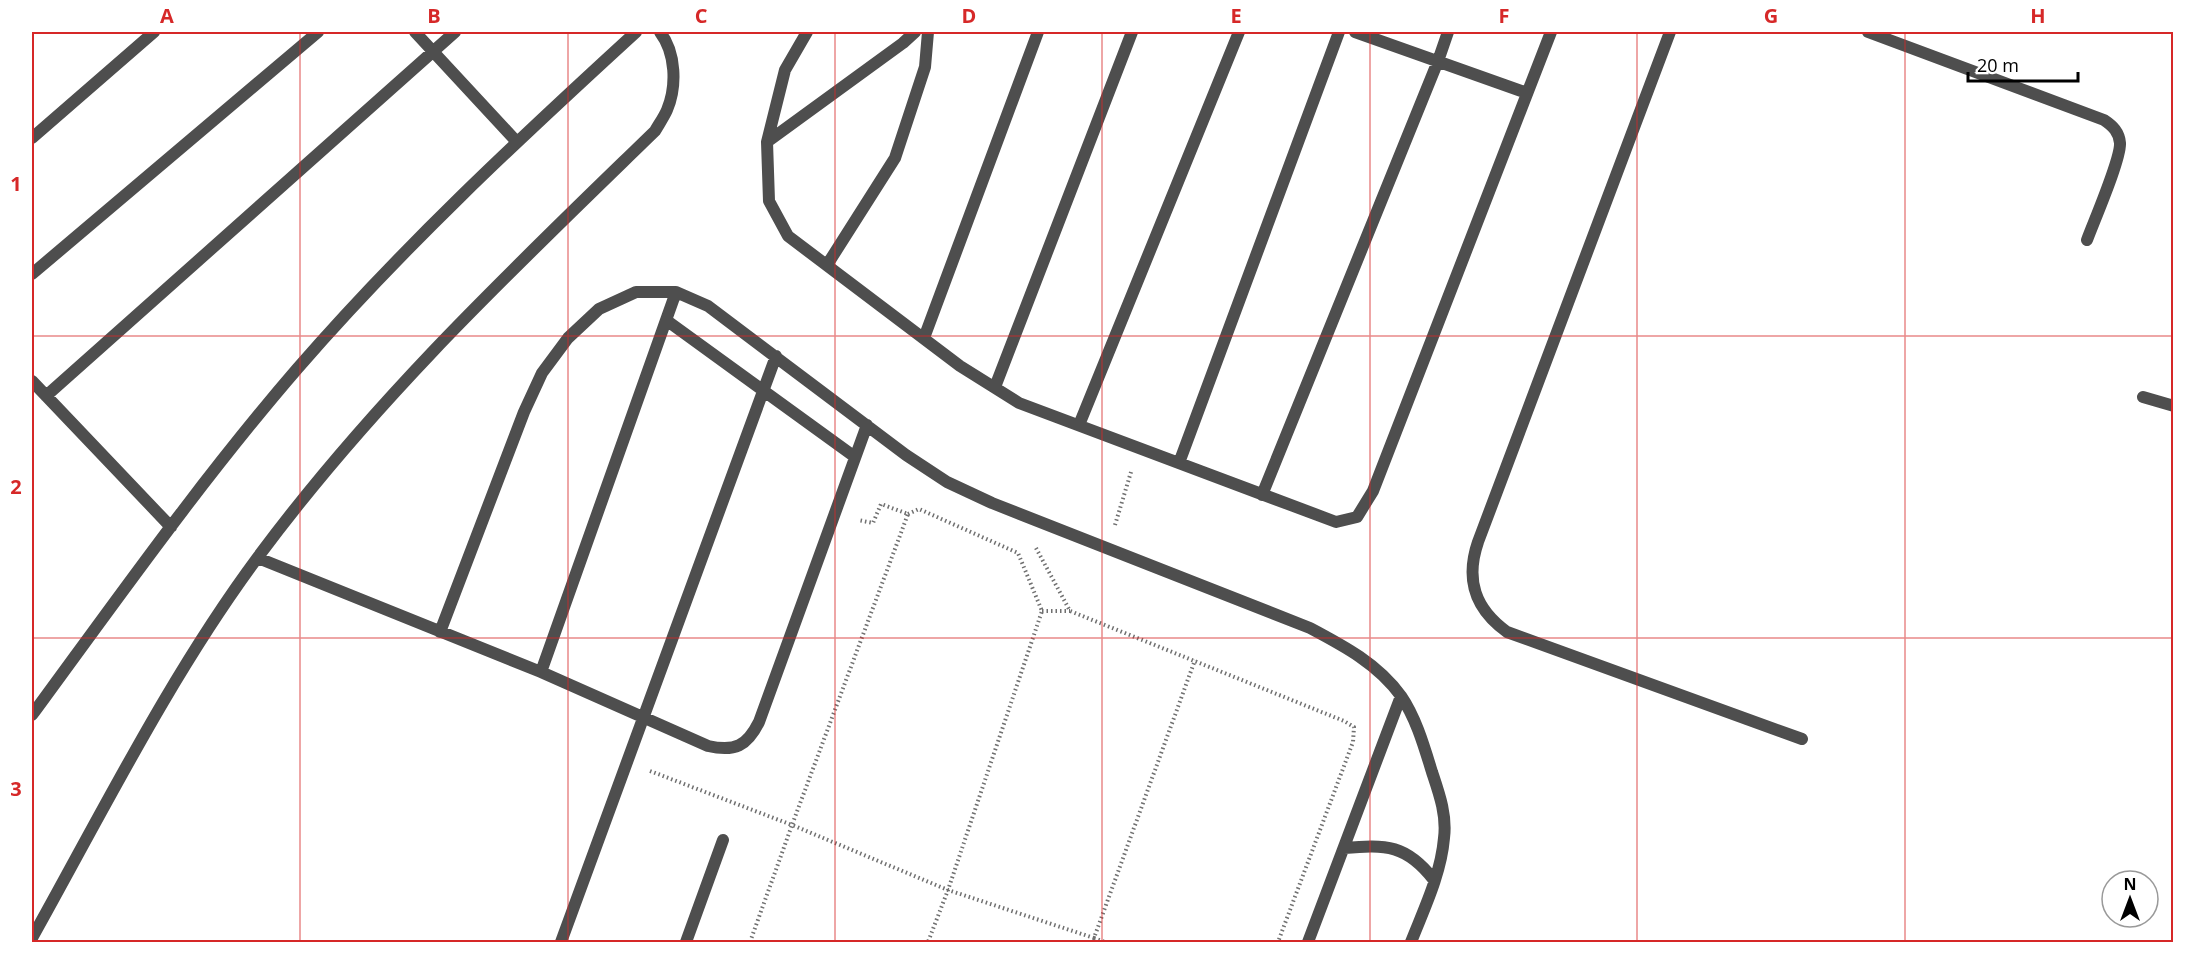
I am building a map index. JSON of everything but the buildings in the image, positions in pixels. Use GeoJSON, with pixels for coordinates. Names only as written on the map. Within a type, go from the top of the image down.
{"type":"FeatureCollection","features":[{"type":"Feature","properties":{"kind":"lane"},"geometry":{"type":"LineString","coordinates":[[32,138],[153,32]]}},
{"type":"Feature","properties":{"kind":"lane"},"geometry":{"type":"LineString","coordinates":[[32,274],[318,32]]}},
{"type":"Feature","properties":{"kind":"lane"},"geometry":{"type":"LineString","coordinates":[[415,32],[516,141]]}},
{"type":"Feature","properties":{"kind":"lane"},"geometry":{"type":"LineString","coordinates":[[46,396],[455,32]]}},
{"type":"Feature","properties":{"kind":"lane"},"geometry":{"type":"LineString","coordinates":[[32,715],[171,527],[274,396],[359,299],[440,214],[636,32]]}},
{"type":"Feature","properties":{"kind":"lane"},"geometry":{"type":"LineString","coordinates":[[32,938],[183,669],[258,558],[334,461],[426,357],[508,273],[655,131],[667,111],[674,87],[673,63],[666,39],[660,32]]}},
{"type":"Feature","properties":{"kind":"lane"},"geometry":{"type":"LineString","coordinates":[[807,32],[785,70],[767,142],[769,201],[788,236],[960,366],[1020,403],[1336,522],[1358,517],[1373,491],[1551,32]]}},
{"type":"Feature","properties":{"kind":"lane"},"geometry":{"type":"LineString","coordinates":[[767,142],[915,32]]}},
{"type":"Feature","properties":{"kind":"lane"},"geometry":{"type":"LineString","coordinates":[[826,265],[895,158],[925,67],[928,32]]}},
{"type":"Feature","properties":{"kind":"lane"},"geometry":{"type":"LineString","coordinates":[[924,338],[1038,32]]}},
{"type":"Feature","properties":{"kind":"lane"},"geometry":{"type":"LineString","coordinates":[[995,387],[1132,32]]}},
{"type":"Feature","properties":{"kind":"lane"},"geometry":{"type":"LineString","coordinates":[[1079,425],[1239,32]]}},
{"type":"Feature","properties":{"kind":"lane"},"geometry":{"type":"LineString","coordinates":[[1179,463],[1339,32]]}},
{"type":"Feature","properties":{"kind":"lane"},"geometry":{"type":"LineString","coordinates":[[1355,32],[1527,93]]}},
{"type":"Feature","properties":{"kind":"lane"},"geometry":{"type":"LineString","coordinates":[[1262,495],[1448,32]]}},
{"type":"Feature","properties":{"kind":"lane"},"geometry":{"type":"LineString","coordinates":[[1670,32],[1478,542],[1473,557],[1474,588],[1479,603],[1487,614],[1507,632],[1802,739]]}},
{"type":"Feature","properties":{"kind":"lane"},"geometry":{"type":"LineString","coordinates":[[1868,32],[2104,120],[2113,126],[2118,135],[2119,152],[2087,240]]}},
{"type":"Feature","properties":{"kind":"lane"},"geometry":{"type":"LineString","coordinates":[[440,632],[524,412],[542,373],[568,338],[600,309],[636,292],[676,292],[708,306],[906,455],[947,482],[1041,523],[1310,628],[1344,646],[1375,668],[1401,696],[1419,732],[1444,815],[1445,836],[1442,855],[1411,942]]}},
{"type":"Feature","properties":{"kind":"lane"},"geometry":{"type":"LineString","coordinates":[[541,672],[676,292]]}},
{"type":"Feature","properties":{"kind":"lane"},"geometry":{"type":"LineString","coordinates":[[666,320],[855,457]]}},
{"type":"Feature","properties":{"kind":"lane"},"geometry":{"type":"LineString","coordinates":[[561,942],[776,356]]}},
{"type":"Feature","properties":{"kind":"lane"},"geometry":{"type":"LineString","coordinates":[[32,381],[171,527]]}},
{"type":"Feature","properties":{"kind":"lane"},"geometry":{"type":"LineString","coordinates":[[2143,397],[2174,406]]}},
{"type":"Feature","properties":{"kind":"lane"},"geometry":{"type":"LineString","coordinates":[[258,558],[541,672],[708,746],[724,750],[739,746],[751,736],[763,711],[867,425]]}},
{"type":"Feature","properties":{"kind":"lane"},"geometry":{"type":"LineString","coordinates":[[1308,942],[1401,696]]}},
{"type":"Feature","properties":{"kind":"lane"},"geometry":{"type":"LineString","coordinates":[[686,942],[723,840]]}},
{"type":"Feature","properties":{"kind":"lane"},"geometry":{"type":"LineString","coordinates":[[1344,848],[1388,846],[1406,853],[1422,864],[1434,880]]}},
{"type":"Feature","properties":{"kind":"path"},"geometry":{"type":"LineString","coordinates":[[1107,549],[1138,448]]}},
{"type":"Feature","properties":{"kind":"path"},"geometry":{"type":"LineString","coordinates":[[833,515],[873,523],[881,504],[908,514],[919,509],[1018,553],[1042,611],[948,891],[928,942]]}},
{"type":"Feature","properties":{"kind":"path"},"geometry":{"type":"LineString","coordinates":[[750,942],[908,514]]}},
{"type":"Feature","properties":{"kind":"path"},"geometry":{"type":"LineString","coordinates":[[1041,523],[1035,550],[1070,611]]}},
{"type":"Feature","properties":{"kind":"path"},"geometry":{"type":"LineString","coordinates":[[1042,611],[1070,611],[1195,660],[1354,727],[1353,742],[1278,942]]}},
{"type":"Feature","properties":{"kind":"path"},"geometry":{"type":"LineString","coordinates":[[1094,938],[1195,660]]}},
{"type":"Feature","properties":{"kind":"path"},"geometry":{"type":"LineString","coordinates":[[627,762],[792,825],[948,891],[1106,942]]}}]}
